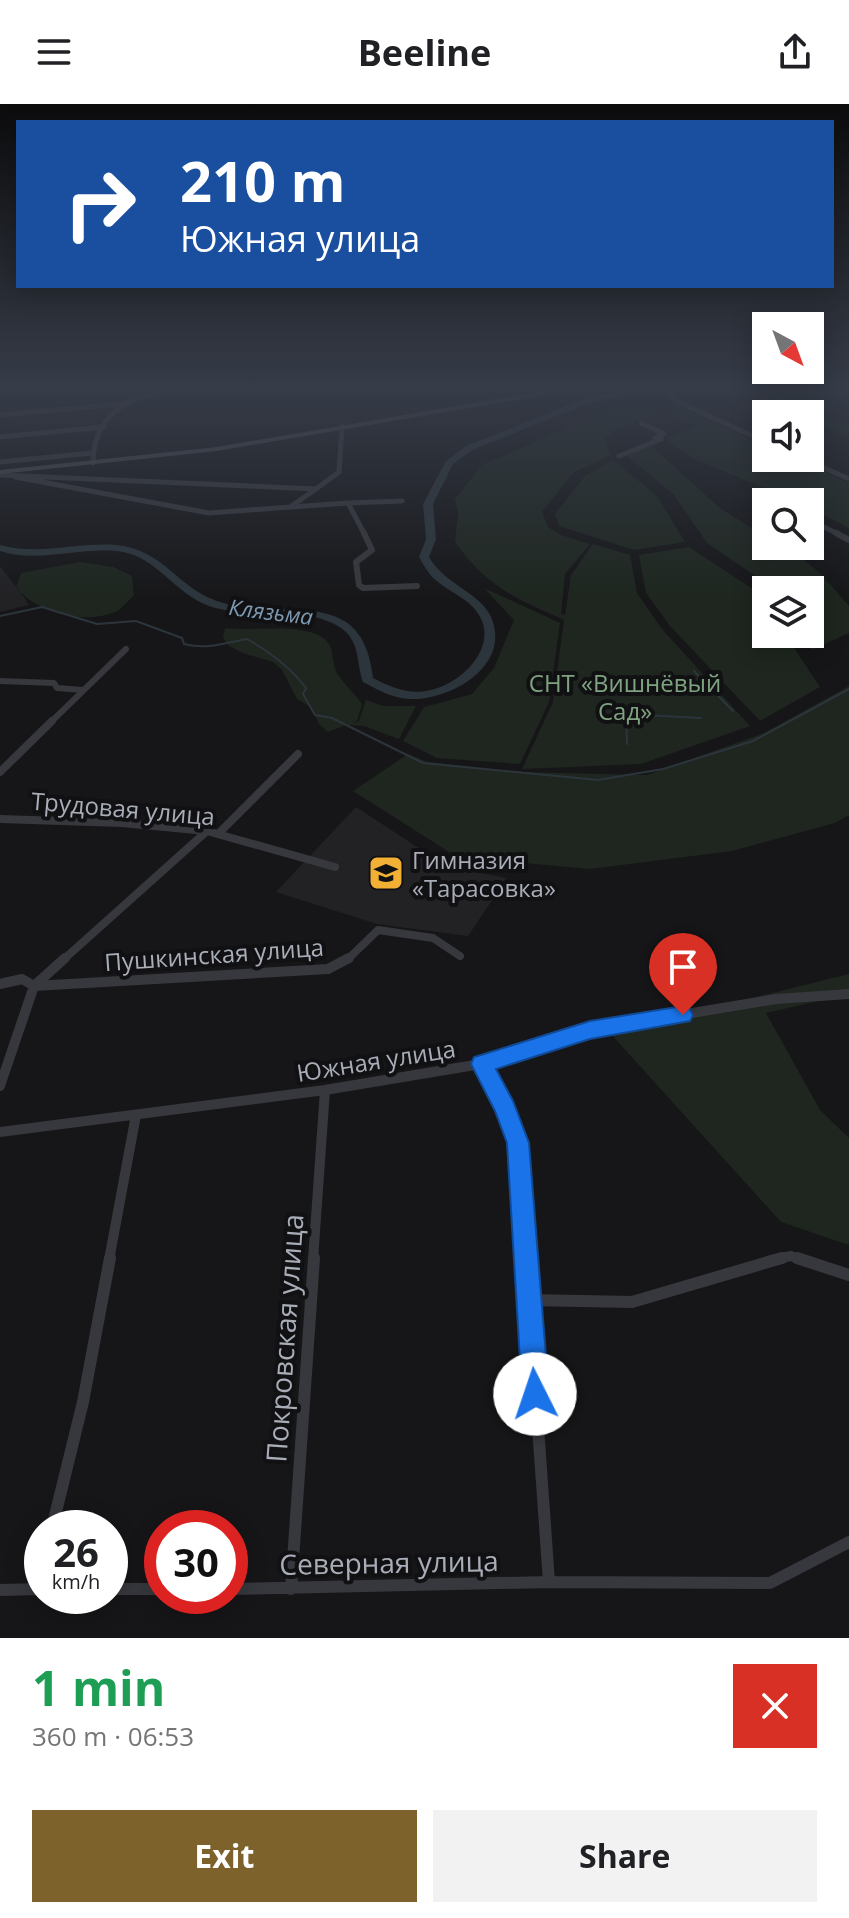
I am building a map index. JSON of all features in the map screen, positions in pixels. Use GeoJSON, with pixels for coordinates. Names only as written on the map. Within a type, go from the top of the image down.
{"type":"FeatureCollection","features":[{"type":"Feature","properties":{"kind":"main road"},"geometry":{"type":"LineString","coordinates":[[0,473],[141,458]]}},
{"type":"Feature","properties":{"kind":"street"},"geometry":{"type":"LineString","coordinates":[[0,462],[45,458]]}},
{"type":"Feature","properties":{"kind":"street"},"geometry":{"type":"LineString","coordinates":[[92,458],[93,463]]}},
{"type":"Feature","properties":{"kind":"street"},"geometry":{"type":"LineString","coordinates":[[290,507],[339,472],[340,458]]}},
{"type":"Feature","properties":{"kind":"street"},"geometry":{"type":"LineString","coordinates":[[824,468],[849,479]]}},
{"type":"Feature","properties":{"kind":"street"},"geometry":{"type":"LineString","coordinates":[[0,473],[209,513],[402,501]]}},
{"type":"Feature","properties":{"kind":"street"},"geometry":{"type":"LineString","coordinates":[[15,477],[316,489]]}},
{"type":"Feature","properties":{"kind":"street"},"geometry":{"type":"LineString","coordinates":[[348,503],[372,550],[356,562],[359,585],[363,588],[417,586]]}},
{"type":"Feature","properties":{"kind":"street"},"geometry":{"type":"LineString","coordinates":[[824,527],[849,540]]}},
{"type":"Feature","properties":{"kind":"street"},"geometry":{"type":"LineString","coordinates":[[0,772],[126,649]]}},
{"type":"Feature","properties":{"kind":"street"},"geometry":{"type":"LineString","coordinates":[[0,681],[54,683],[57,688],[83,690]]}},
{"type":"Feature","properties":{"kind":"street"},"geometry":{"type":"LineString","coordinates":[[218,834],[298,754]]}},
{"type":"Feature","properties":{"kind":"street","name":"Трудовая улица"},"geometry":{"type":"LineString","coordinates":[[0,819],[122,823],[207,831],[335,867]]}},
{"type":"Feature","properties":{"kind":"street"},"geometry":{"type":"LineString","coordinates":[[0,1086],[34,986],[207,831]]}},
{"type":"Feature","properties":{"kind":"street","name":"Пушкинская улица"},"geometry":{"type":"LineString","coordinates":[[0,984],[22,979],[34,986],[328,969],[346,961],[378,930],[428,936],[452,946],[460,956]]}},
{"type":"Feature","properties":{"kind":"street","name":"Южная улица"},"geometry":{"type":"LineString","coordinates":[[0,1132],[325,1090],[481,1064],[590,1030],[776,999],[849,994]]}},
{"type":"Feature","properties":{"kind":"street"},"geometry":{"type":"LineString","coordinates":[[481,1064],[505,1108],[518,1143],[549,1582]]}},
{"type":"Feature","properties":{"kind":"street","name":"Покровская улица"},"geometry":{"type":"LineString","coordinates":[[291,1589],[325,1090]]}},
{"type":"Feature","properties":{"kind":"street"},"geometry":{"type":"LineString","coordinates":[[56,1510],[83,1402],[136,1115]]}},
{"type":"Feature","properties":{"kind":"street"},"geometry":{"type":"LineString","coordinates":[[528,1300],[632,1302],[760,1262],[791,1256],[849,1275]]}},
{"type":"Feature","properties":{"kind":"street","name":"Северная улица"},"geometry":{"type":"LineString","coordinates":[[248,1589],[549,1582],[770,1583],[849,1542]]}},
{"type":"Feature","properties":{"kind":"street"},"geometry":{"type":"LineString","coordinates":[[0,1590],[24,1589]]}},
{"type":"Feature","properties":{"kind":"shaded area"},"geometry":{"type":"Polygon","coordinates":[[[0,566],[26,600],[29,605],[0,612],[0,566]]]}},
{"type":"Feature","properties":{"kind":"shaded area","name":"Гимназия «Тарасовка»"},"geometry":{"type":"Polygon","coordinates":[[[356,807],[448,867],[507,878],[468,936],[377,924],[276,892],[356,807]]]}},
{"type":"Feature","properties":{"kind":"green space","name":"СНТ «Вишнёвый Сад»"},"geometry":{"type":"Polygon","coordinates":[[[499,458],[605,458],[574,472],[542,512],[548,527],[561,535],[590,544],[565,574],[561,614],[565,615],[571,575],[593,544],[630,555],[637,593],[662,629],[750,726],[641,764],[522,769],[553,702],[564,620],[491,581],[455,542],[458,514],[455,499],[482,465],[499,458]]]}},
{"type":"Feature","properties":{"kind":"green space"},"geometry":{"type":"Polygon","coordinates":[[[629,458],[664,458],[720,508],[752,528],[752,560],[803,560],[822,576],[755,576],[707,543],[673,494],[629,458]]]}},
{"type":"Feature","properties":{"kind":"green space"},"geometry":{"type":"Polygon","coordinates":[[[692,458],[752,458],[752,472],[824,472],[849,483],[849,528],[824,515],[824,488],[765,488],[692,458]]]}},
{"type":"Feature","properties":{"kind":"green space"},"geometry":{"type":"Polygon","coordinates":[[[613,460],[657,496],[685,542],[634,550],[559,526],[555,514],[585,476],[613,460]]]}},
{"type":"Feature","properties":{"kind":"green space"},"geometry":{"type":"Polygon","coordinates":[[[689,547],[752,588],[752,648],[794,648],[820,687],[760,721],[670,626],[646,593],[639,555],[689,547]]]}},
{"type":"Feature","properties":{"kind":"green space"},"geometry":{"type":"Polygon","coordinates":[[[80,562],[113,567],[132,576],[134,595],[115,612],[103,616],[75,617],[36,604],[16,587],[21,573],[80,562]]]}},
{"type":"Feature","properties":{"kind":"green space"},"geometry":{"type":"Polygon","coordinates":[[[824,578],[849,606],[849,633],[824,644],[824,578]]]}},
{"type":"Feature","properties":{"kind":"green space"},"geometry":{"type":"Polygon","coordinates":[[[484,588],[560,623],[549,702],[520,764],[437,758],[403,741],[424,707],[472,694],[494,668],[514,620],[484,588]]]}},
{"type":"Feature","properties":{"kind":"green space"},"geometry":{"type":"Polygon","coordinates":[[[225,628],[296,629],[321,637],[331,647],[338,675],[362,704],[357,721],[350,725],[359,721],[366,700],[383,706],[416,706],[399,739],[364,726],[348,725],[348,724],[328,732],[319,724],[311,707],[297,699],[282,670],[273,662],[229,646],[223,638],[225,628]]]}},
{"type":"Feature","properties":{"kind":"green space"},"geometry":{"type":"Polygon","coordinates":[[[849,686],[849,815],[835,823],[732,851],[590,869],[457,857],[353,791],[408,754],[428,762],[520,772],[647,775],[764,733],[849,686]]]}},
{"type":"Feature","properties":{"kind":"green space"},"geometry":{"type":"Polygon","coordinates":[[[849,974],[849,994],[766,1013],[820,1110],[849,1138],[849,1245],[781,1222],[610,1033],[849,974]]]}},
{"type":"Feature","properties":{"kind":"waterway","name":"Клязьма"},"geometry":{"type":"LineString","coordinates":[[0,548],[24,553],[103,548],[134,551],[147,556],[187,589],[214,604],[245,610],[311,614],[340,623],[359,640],[367,680],[395,694],[430,694],[448,688],[478,667],[487,653],[490,636],[482,611],[440,579],[424,557],[431,539],[428,504],[449,463],[456,458]]}},
{"type":"Feature","properties":{"kind":"waterway"},"geometry":{"type":"LineString","coordinates":[[0,616],[42,607],[97,624],[136,621],[182,638],[184,644],[192,646],[247,639],[279,660],[300,680],[306,688],[303,694],[315,715],[332,718],[423,763],[598,780],[663,769],[753,741],[849,689]]}},
{"type":"Feature","properties":{"kind":"waterway"},"geometry":{"type":"LineString","coordinates":[[694,671],[733,711]]}},
{"type":"Feature","properties":{"kind":"waterway"},"geometry":{"type":"LineString","coordinates":[[627,744],[626,714],[701,718]]}},
{"type":"Feature","properties":{"kind":"place","name":"Гимназия «Тарасовка»"},"geometry":{"type":"Point","coordinates":[386,873]}},
{"type":"Feature","properties":{"kind":"route"},"geometry":{"type":"LineString","coordinates":[[535,1394],[518,1143],[505,1108],[481,1064],[590,1030],[683,1015]]}}]}
